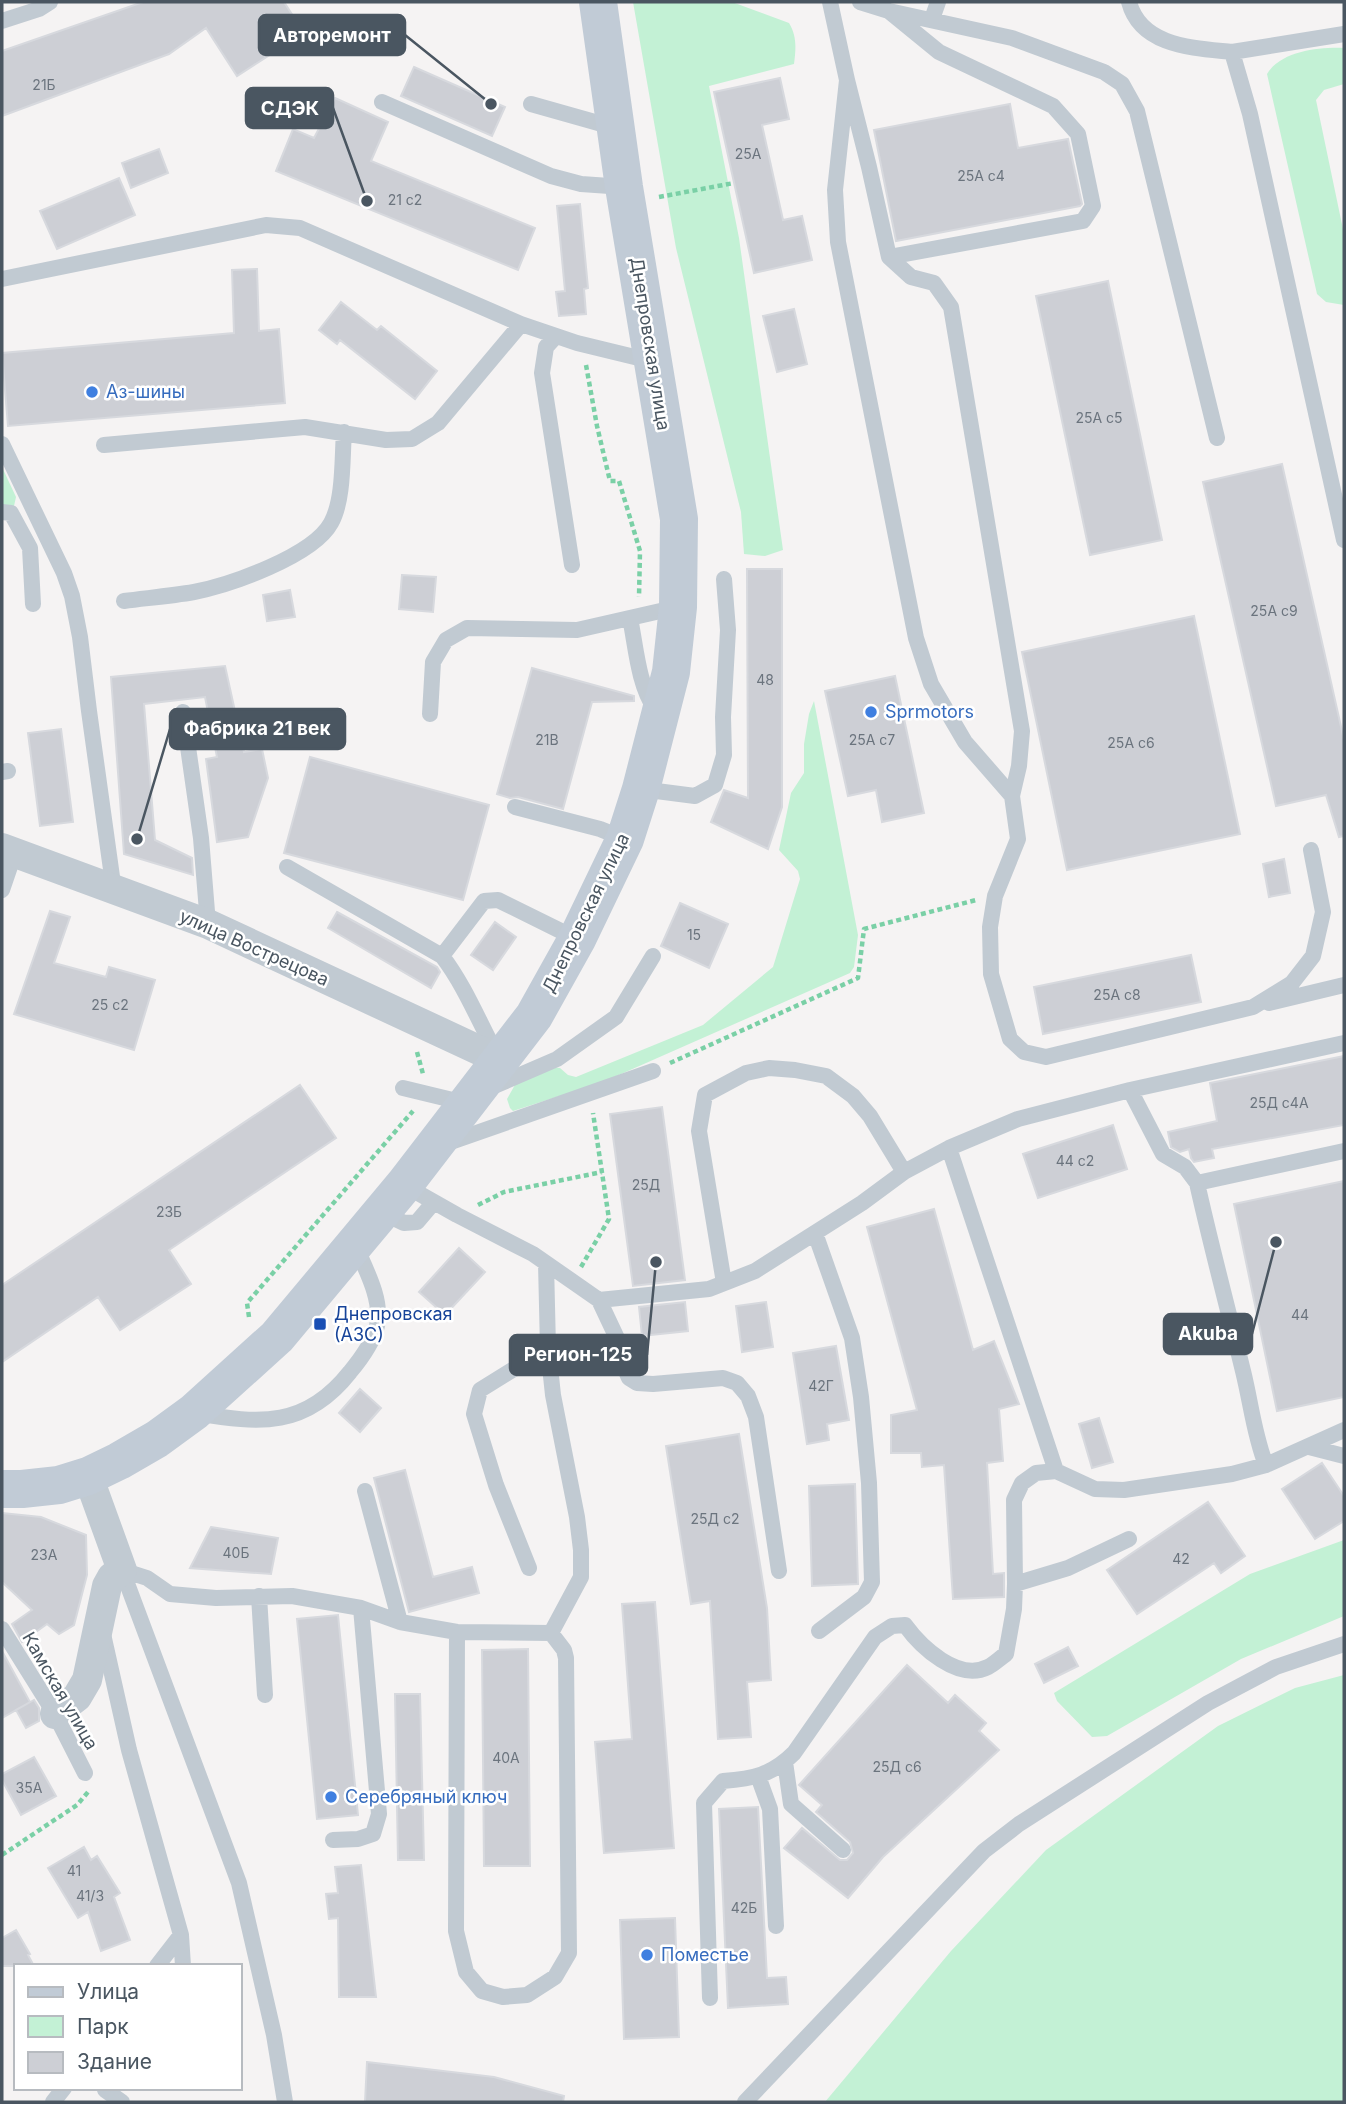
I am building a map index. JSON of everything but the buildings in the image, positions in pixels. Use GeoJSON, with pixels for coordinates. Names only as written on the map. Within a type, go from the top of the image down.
{"type":"FeatureCollection","features":[{"type":"Feature","properties":{"kind":"main road","name":"Днепровская улица"},"geometry":{"type":"LineString","coordinates":[[2,1489],[59,1485],[88,1476],[119,1461],[157,1439],[194,1412],[277,1337],[355,1244],[406,1200],[433,1148],[534,1016],[577,939],[625,839],[642,789],[671,671],[678,607],[679,519],[653,362],[641,192],[615,128],[598,2]]}},
{"type":"Feature","properties":{"kind":"street","name":"улица Вострецова"},"geometry":{"type":"LineString","coordinates":[[8,850],[208,924],[500,1060]]}},
{"type":"Feature","properties":{"kind":"street"},"geometry":{"type":"LineString","coordinates":[[55,1714],[77,1697],[87,1680],[107,1586],[112,1577],[122,1570],[88,1476]]}},
{"type":"Feature","properties":{"kind":"lane"},"geometry":{"type":"LineString","coordinates":[[2,21],[39,9],[50,2]]}},
{"type":"Feature","properties":{"kind":"lane"},"geometry":{"type":"LineString","coordinates":[[830,2],[888,257],[911,277],[934,283],[951,307],[1022,731],[1019,766],[1012,796],[1018,839],[995,895],[990,927],[991,974],[1010,1039],[1024,1052],[1046,1057],[1344,985]]}},
{"type":"Feature","properties":{"kind":"lane"},"geometry":{"type":"LineString","coordinates":[[860,2],[1012,38],[1104,72],[1122,84],[1137,111],[1217,439]]}},
{"type":"Feature","properties":{"kind":"lane"},"geometry":{"type":"LineString","coordinates":[[932,19],[938,2]]}},
{"type":"Feature","properties":{"kind":"lane"},"geometry":{"type":"LineString","coordinates":[[1129,2],[1131,12],[1143,29],[1162,40],[1201,49],[1232,52],[1344,34]]}},
{"type":"Feature","properties":{"kind":"lane"},"geometry":{"type":"LineString","coordinates":[[888,257],[1083,221],[1093,206],[1079,134],[1053,106],[939,52],[889,11]]}},
{"type":"Feature","properties":{"kind":"lane"},"geometry":{"type":"LineString","coordinates":[[1232,52],[1250,114],[1344,540]]}},
{"type":"Feature","properties":{"kind":"lane"},"geometry":{"type":"LineString","coordinates":[[847,80],[835,190],[838,242],[916,638],[931,684],[965,743],[1012,796]]}},
{"type":"Feature","properties":{"kind":"lane"},"geometry":{"type":"LineString","coordinates":[[382,102],[551,176],[581,184],[641,192]]}},
{"type":"Feature","properties":{"kind":"lane"},"geometry":{"type":"LineString","coordinates":[[531,104],[615,128]]}},
{"type":"Feature","properties":{"kind":"lane"},"geometry":{"type":"LineString","coordinates":[[2,279],[267,225],[300,228],[521,324],[582,344],[653,362]]}},
{"type":"Feature","properties":{"kind":"lane"},"geometry":{"type":"LineString","coordinates":[[104,445],[305,427],[386,440],[412,439],[438,423],[521,324]]}},
{"type":"Feature","properties":{"kind":"lane"},"geometry":{"type":"LineString","coordinates":[[556,336],[546,347],[542,373],[572,565]]}},
{"type":"Feature","properties":{"kind":"lane"},"geometry":{"type":"LineString","coordinates":[[124,601],[195,592],[261,571],[313,545],[332,523],[341,488],[344,432]]}},
{"type":"Feature","properties":{"kind":"lane"},"geometry":{"type":"LineString","coordinates":[[2,444],[64,573],[72,596],[80,637],[114,891]]}},
{"type":"Feature","properties":{"kind":"lane"},"geometry":{"type":"LineString","coordinates":[[2,512],[11,513],[30,548],[33,604]]}},
{"type":"Feature","properties":{"kind":"lane"},"geometry":{"type":"LineString","coordinates":[[642,789],[695,796],[715,785],[724,755],[723,718],[729,630],[724,579]]}},
{"type":"Feature","properties":{"kind":"lane"},"geometry":{"type":"LineString","coordinates":[[430,713],[433,662],[446,640],[467,628],[577,630],[678,607]]}},
{"type":"Feature","properties":{"kind":"lane"},"geometry":{"type":"LineString","coordinates":[[634,617],[639,666],[649,700],[660,717]]}},
{"type":"Feature","properties":{"kind":"lane"},"geometry":{"type":"LineString","coordinates":[[183,712],[201,838],[208,924]]}},
{"type":"Feature","properties":{"kind":"lane"},"geometry":{"type":"LineString","coordinates":[[515,807],[600,829],[625,839]]}},
{"type":"Feature","properties":{"kind":"lane"},"geometry":{"type":"LineString","coordinates":[[2,890],[8,850]]}},
{"type":"Feature","properties":{"kind":"lane"},"geometry":{"type":"LineString","coordinates":[[1254,1007],[1292,984],[1313,956],[1323,912],[1311,850]]}},
{"type":"Feature","properties":{"kind":"lane"},"geometry":{"type":"LineString","coordinates":[[287,867],[442,956],[460,978],[471,1006],[500,1060]]}},
{"type":"Feature","properties":{"kind":"lane"},"geometry":{"type":"LineString","coordinates":[[442,956],[484,901],[498,900],[577,939]]}},
{"type":"Feature","properties":{"kind":"lane"},"geometry":{"type":"LineString","coordinates":[[403,1088],[470,1099],[557,1059],[616,1017],[653,956]]}},
{"type":"Feature","properties":{"kind":"lane"},"geometry":{"type":"LineString","coordinates":[[598,1300],[709,1289],[755,1270],[904,1172],[948,1148],[1018,1119],[1130,1090],[1344,1043]]}},
{"type":"Feature","properties":{"kind":"lane"},"geometry":{"type":"LineString","coordinates":[[724,1283],[699,1131],[705,1095],[746,1073],[769,1068],[826,1076],[853,1096],[870,1116],[904,1172]]}},
{"type":"Feature","properties":{"kind":"lane"},"geometry":{"type":"LineString","coordinates":[[433,1148],[653,1071]]}},
{"type":"Feature","properties":{"kind":"lane"},"geometry":{"type":"LineString","coordinates":[[1130,1090],[1163,1154],[1185,1167],[1197,1184],[1244,1373],[1257,1443],[1266,1465]]}},
{"type":"Feature","properties":{"kind":"lane"},"geometry":{"type":"LineString","coordinates":[[948,1148],[1056,1471]]}},
{"type":"Feature","properties":{"kind":"lane"},"geometry":{"type":"LineString","coordinates":[[1197,1184],[1344,1151]]}},
{"type":"Feature","properties":{"kind":"lane"},"geometry":{"type":"LineString","coordinates":[[406,1200],[457,1215],[533,1254],[598,1300],[623,1351],[629,1378],[653,1384],[723,1378],[737,1383],[748,1396],[756,1417],[779,1571]]}},
{"type":"Feature","properties":{"kind":"lane"},"geometry":{"type":"LineString","coordinates":[[815,1233],[852,1338],[869,1483],[872,1582],[864,1597],[819,1632]]}},
{"type":"Feature","properties":{"kind":"lane"},"geometry":{"type":"LineString","coordinates":[[194,1412],[240,1420],[287,1417],[326,1399],[360,1360],[377,1326],[375,1292],[355,1244]]}},
{"type":"Feature","properties":{"kind":"lane"},"geometry":{"type":"LineString","coordinates":[[546,1263],[548,1348],[553,1395],[581,1550],[581,1577],[551,1633]]}},
{"type":"Feature","properties":{"kind":"lane"},"geometry":{"type":"LineString","coordinates":[[529,1568],[496,1485],[474,1414],[481,1390],[548,1348]]}},
{"type":"Feature","properties":{"kind":"lane"},"geometry":{"type":"LineString","coordinates":[[710,1998],[704,1803],[723,1781],[751,1779],[785,1762],[875,1637],[892,1626],[905,1625],[915,1639],[943,1661],[967,1670],[987,1668],[1006,1654],[1014,1609],[1014,1500],[1022,1483],[1035,1473],[1056,1471],[1095,1489],[1124,1490],[1232,1474],[1266,1465],[1344,1430]]}},
{"type":"Feature","properties":{"kind":"lane"},"geometry":{"type":"LineString","coordinates":[[1309,1447],[1344,1456]]}},
{"type":"Feature","properties":{"kind":"lane"},"geometry":{"type":"LineString","coordinates":[[365,1491],[400,1622]]}},
{"type":"Feature","properties":{"kind":"lane"},"geometry":{"type":"LineString","coordinates":[[1015,1584],[1068,1569],[1129,1539]]}},
{"type":"Feature","properties":{"kind":"lane"},"geometry":{"type":"LineString","coordinates":[[122,1570],[147,1578],[170,1594],[216,1598],[292,1596],[361,1608],[400,1622],[457,1633],[551,1633]]}},
{"type":"Feature","properties":{"kind":"lane"},"geometry":{"type":"LineString","coordinates":[[122,1570],[239,1883],[274,2035],[285,2102]]}},
{"type":"Feature","properties":{"kind":"lane"},"geometry":{"type":"LineString","coordinates":[[259,1596],[265,1695]]}},
{"type":"Feature","properties":{"kind":"lane"},"geometry":{"type":"LineString","coordinates":[[332,1840],[358,1839],[373,1834],[379,1814],[361,1608]]}},
{"type":"Feature","properties":{"kind":"lane"},"geometry":{"type":"LineString","coordinates":[[99,1618],[130,1750],[181,1935],[183,1964]]}},
{"type":"Feature","properties":{"kind":"lane","name":"Камская улица"},"geometry":{"type":"LineString","coordinates":[[2,1629],[55,1714],[85,1773]]}},
{"type":"Feature","properties":{"kind":"lane"},"geometry":{"type":"LineString","coordinates":[[457,1633],[456,1931],[466,1972],[482,1991],[503,1997],[527,1995],[555,1978],[569,1953],[566,1658],[564,1650],[551,1633]]}},
{"type":"Feature","properties":{"kind":"lane"},"geometry":{"type":"LineString","coordinates":[[745,2102],[984,1851],[1019,1824],[1208,1703],[1276,1667],[1344,1644]]}},
{"type":"Feature","properties":{"kind":"lane"},"geometry":{"type":"LineString","coordinates":[[785,1762],[791,1804],[843,1850]]}},
{"type":"Feature","properties":{"kind":"lane"},"geometry":{"type":"LineString","coordinates":[[758,1776],[770,1810],[776,1926]]}},
{"type":"Feature","properties":{"kind":"lane"},"geometry":{"type":"LineString","coordinates":[[159,1964],[181,1935]]}},
{"type":"Feature","properties":{"kind":"lane"},"geometry":{"type":"LineString","coordinates":[[103,2094],[122,2102]]}},
{"type":"Feature","properties":{"kind":"path"},"geometry":{"type":"LineString","coordinates":[[641,192],[734,183]]}},
{"type":"Feature","properties":{"kind":"path"},"geometry":{"type":"LineString","coordinates":[[582,344],[610,481],[619,481],[640,551],[634,617]]}},
{"type":"Feature","properties":{"kind":"path"},"geometry":{"type":"LineString","coordinates":[[653,1071],[858,978],[864,929],[995,895]]}},
{"type":"Feature","properties":{"kind":"path"},"geometry":{"type":"LineString","coordinates":[[249,1317],[247,1303],[421,1102],[423,1075],[415,1045]]}},
{"type":"Feature","properties":{"kind":"path"},"geometry":{"type":"LineString","coordinates":[[583,1264],[609,1219],[590,1093]]}},
{"type":"Feature","properties":{"kind":"path"},"geometry":{"type":"LineString","coordinates":[[457,1215],[504,1192],[602,1172]]}},
{"type":"Feature","properties":{"kind":"path"},"geometry":{"type":"LineString","coordinates":[[2,1855],[77,1805],[87,1794],[89,1783],[85,1773]]}},
{"type":"Feature","properties":{"kind":"green space"},"geometry":{"type":"Polygon","coordinates":[[[633,2],[732,2],[789,23],[795,38],[794,64],[709,86],[739,238],[783,550],[765,556],[744,554],[741,512],[676,248],[633,2]]]}},
{"type":"Feature","properties":{"kind":"green space"},"geometry":{"type":"Polygon","coordinates":[[[1323,48],[1344,48],[1344,84],[1324,90],[1316,100],[1344,234],[1344,305],[1326,302],[1317,294],[1267,74],[1273,66],[1291,55],[1323,48]]]}},
{"type":"Feature","properties":{"kind":"green space"},"geometry":{"type":"Polygon","coordinates":[[[2,467],[16,497],[14,506],[2,507],[2,467]]]}},
{"type":"Feature","properties":{"kind":"green space"},"geometry":{"type":"Polygon","coordinates":[[[814,701],[858,935],[854,967],[850,973],[603,1082],[513,1111],[507,1099],[516,1083],[549,1067],[560,1068],[568,1075],[576,1077],[703,1025],[773,967],[800,879],[798,871],[779,850],[791,793],[804,773],[804,744],[814,701]]]}},
{"type":"Feature","properties":{"kind":"green space"},"geometry":{"type":"Polygon","coordinates":[[[1344,1540],[1344,1616],[1241,1659],[1107,1736],[1092,1737],[1057,1701],[1054,1693],[1250,1574],[1344,1540]]]}},
{"type":"Feature","properties":{"kind":"green space"},"geometry":{"type":"Polygon","coordinates":[[[1344,1675],[1344,2102],[825,2102],[951,1951],[1046,1850],[1218,1726],[1295,1688],[1344,1675]]]}},
{"type":"Feature","properties":{"kind":"place","name":"Авторемонт"},"geometry":{"type":"Point","coordinates":[491,104]}},
{"type":"Feature","properties":{"kind":"place","name":"СДЭК"},"geometry":{"type":"Point","coordinates":[367,201]}},
{"type":"Feature","properties":{"kind":"place","name":"Аз-шины"},"geometry":{"type":"Point","coordinates":[92,392]}},
{"type":"Feature","properties":{"kind":"place","name":"Sprmotors"},"geometry":{"type":"Point","coordinates":[871,712]}},
{"type":"Feature","properties":{"kind":"place","name":"Фабрика 21 век"},"geometry":{"type":"Point","coordinates":[137,839]}},
{"type":"Feature","properties":{"kind":"place","name":"Akuba"},"geometry":{"type":"Point","coordinates":[1276,1242]}},
{"type":"Feature","properties":{"kind":"place","name":"Регион-125"},"geometry":{"type":"Point","coordinates":[656,1262]}},
{"type":"Feature","properties":{"kind":"place","name":"Днепровская (АЗС)"},"geometry":{"type":"Point","coordinates":[320,1324]}},
{"type":"Feature","properties":{"kind":"place","name":"Серебряный ключ"},"geometry":{"type":"Point","coordinates":[331,1797]}},
{"type":"Feature","properties":{"kind":"place","name":"Поместье"},"geometry":{"type":"Point","coordinates":[647,1955]}}]}
